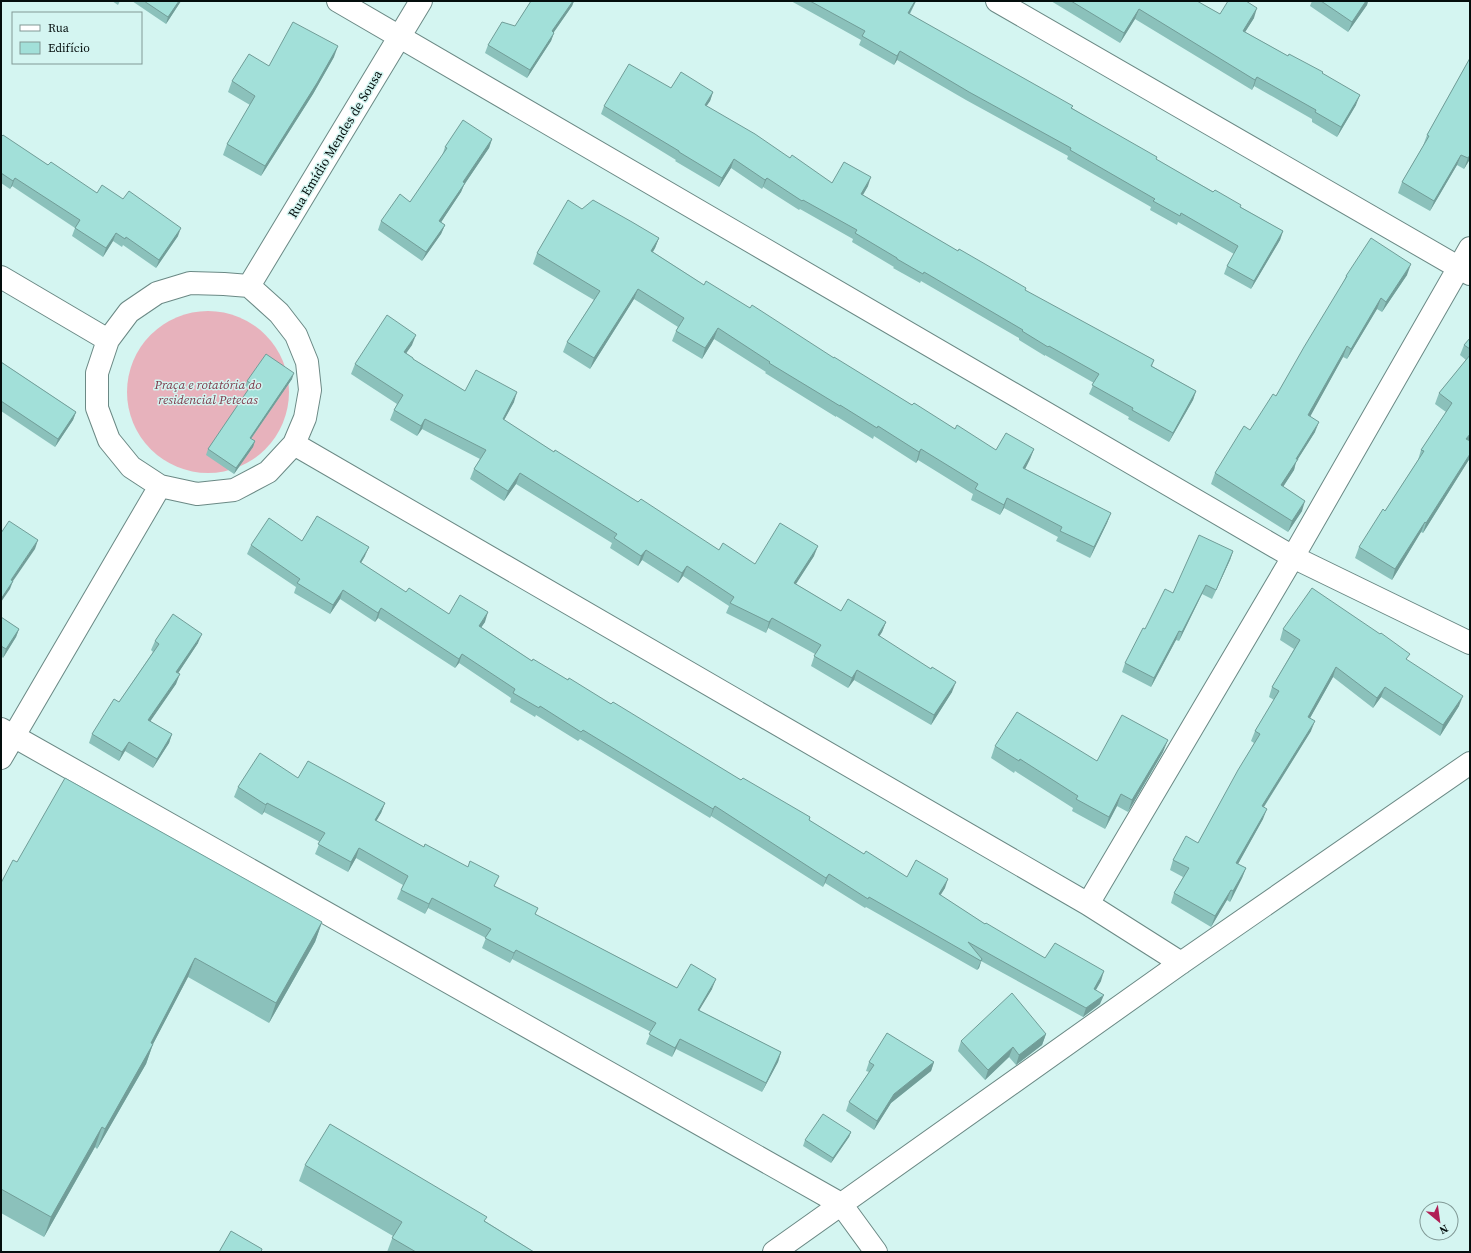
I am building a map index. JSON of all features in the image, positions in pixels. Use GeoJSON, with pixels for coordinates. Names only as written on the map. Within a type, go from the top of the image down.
{"type":"FeatureCollection","features":[{"type":"Feature","properties":{"kind":"street"},"geometry":{"type":"LineString","coordinates":[[338,1],[1293,557],[1470,643]]}},
{"type":"Feature","properties":{"kind":"street","name":"Rua Emídio Mendes de Sousa"},"geometry":{"type":"LineString","coordinates":[[249,286],[421,1]]}},
{"type":"Feature","properties":{"kind":"street"},"geometry":{"type":"LineString","coordinates":[[997,1],[1464,271]]}},
{"type":"Feature","properties":{"kind":"street"},"geometry":{"type":"LineString","coordinates":[[1088,904],[1464,271],[1470,248]]}},
{"type":"Feature","properties":{"kind":"street"},"geometry":{"type":"LineString","coordinates":[[1,277],[108,340]]}},
{"type":"Feature","properties":{"kind":"street"},"geometry":{"type":"LineString","coordinates":[[190,283],[249,286],[279,313],[296,335],[307,362],[310,390],[305,418],[294,444],[268,472],[234,490],[197,494],[160,486],[131,467],[109,440],[98,408],[98,373],[108,340],[129,312],[157,293],[190,283]]}},
{"type":"Feature","properties":{"kind":"street"},"geometry":{"type":"LineString","coordinates":[[294,444],[1088,904],[1181,963]]}},
{"type":"Feature","properties":{"kind":"street"},"geometry":{"type":"LineString","coordinates":[[1,758],[8,733],[160,486]]}},
{"type":"Feature","properties":{"kind":"street"},"geometry":{"type":"LineString","coordinates":[[8,733],[841,1204],[876,1252]]}},
{"type":"Feature","properties":{"kind":"street"},"geometry":{"type":"LineString","coordinates":[[774,1252],[1181,963],[1470,763]]}},
{"type":"Feature","properties":{"kind":"green space","name":"Praça e rotatória do residencial Petecas"},"geometry":{"type":"Polygon","coordinates":[[[208,311],[239,317],[253,325],[265,335],[275,347],[283,361],[289,392],[283,423],[275,437],[265,449],[253,459],[239,467],[208,473],[177,467],[163,459],[151,449],[141,437],[133,423],[127,392],[133,361],[141,347],[151,335],[163,325],[177,317],[208,311]]]}},
{"type":"Feature","properties":{"kind":"building"},"geometry":{"type":"Polygon","coordinates":[[[144,1],[179,1],[168,17],[144,1]]]}},
{"type":"Feature","properties":{"kind":"building"},"geometry":{"type":"Polygon","coordinates":[[[531,1],[573,1],[552,31],[554,33],[530,70],[488,45],[502,22],[515,26],[531,1]]]}},
{"type":"Feature","properties":{"kind":"building"},"geometry":{"type":"Polygon","coordinates":[[[810,1],[915,1],[908,13],[1073,106],[1071,108],[1157,157],[1156,159],[1213,192],[1215,190],[1241,205],[1240,207],[1283,231],[1254,281],[1227,266],[1238,246],[1181,213],[1180,216],[1153,201],[1155,199],[1070,150],[1071,148],[969,92],[900,51],[897,56],[862,36],[865,31],[810,1]]]}},
{"type":"Feature","properties":{"kind":"building"},"geometry":{"type":"Polygon","coordinates":[[[1071,1],[1197,1],[1220,14],[1228,1],[1246,1],[1257,8],[1243,31],[1288,56],[1289,54],[1323,72],[1322,73],[1360,95],[1341,127],[1315,112],[1316,110],[1257,77],[1255,80],[1139,9],[1124,33],[1071,1]]]}},
{"type":"Feature","properties":{"kind":"building"},"geometry":{"type":"Polygon","coordinates":[[[1321,1],[1366,1],[1352,22],[1321,1]]]}},
{"type":"Feature","properties":{"kind":"building"},"geometry":{"type":"Polygon","coordinates":[[[293,22],[338,46],[317,83],[265,166],[227,144],[255,96],[232,81],[249,54],[269,66],[293,22]]]}},
{"type":"Feature","properties":{"kind":"building"},"geometry":{"type":"Polygon","coordinates":[[[1470,58],[1470,155],[1468,158],[1461,155],[1434,201],[1402,182],[1429,136],[1427,135],[1470,58]]]}},
{"type":"Feature","properties":{"kind":"building"},"geometry":{"type":"Polygon","coordinates":[[[629,64],[671,88],[681,72],[713,92],[705,105],[755,134],[790,158],[792,155],[832,183],[844,162],[871,177],[861,194],[958,251],[959,249],[1026,288],[1025,290],[1154,360],[1151,366],[1196,391],[1173,433],[1092,385],[1099,374],[1049,346],[1048,347],[1022,331],[1023,330],[924,272],[923,274],[897,259],[855,233],[857,230],[803,200],[802,201],[767,178],[765,180],[734,159],[722,178],[604,106],[629,64]]]}},
{"type":"Feature","properties":{"kind":"building"},"geometry":{"type":"Polygon","coordinates":[[[463,120],[492,139],[463,182],[465,183],[439,221],[445,225],[426,252],[381,221],[400,194],[410,202],[447,148],[445,147],[463,120]]]}},
{"type":"Feature","properties":{"kind":"building"},"geometry":{"type":"Polygon","coordinates":[[[3,135],[48,165],[51,162],[97,193],[102,185],[123,199],[129,191],[181,228],[159,260],[126,237],[125,239],[116,233],[106,248],[75,228],[80,220],[15,178],[13,181],[1,173],[1,136],[3,135]]]}},
{"type":"Feature","properties":{"kind":"building"},"geometry":{"type":"Polygon","coordinates":[[[568,200],[582,209],[593,200],[632,222],[659,238],[651,251],[704,285],[706,281],[750,308],[752,305],[834,358],[912,405],[914,403],[955,429],[957,425],[996,450],[1006,433],[1034,449],[1023,468],[1111,513],[1094,547],[1060,531],[1062,527],[1007,498],[1004,505],[975,489],[978,484],[921,449],[919,452],[878,426],[877,428],[840,406],[769,363],[770,362],[718,328],[705,348],[676,331],[684,318],[638,289],[594,358],[567,342],[600,291],[537,253],[568,200]]]}},
{"type":"Feature","properties":{"kind":"building"},"geometry":{"type":"Polygon","coordinates":[[[1371,238],[1411,264],[1386,302],[1381,298],[1351,349],[1347,346],[1308,415],[1319,422],[1281,485],[1305,501],[1292,521],[1215,473],[1244,426],[1250,430],[1273,394],[1276,396],[1346,276],[1371,238]]]}},
{"type":"Feature","properties":{"kind":"building"},"geometry":{"type":"Polygon","coordinates":[[[387,315],[416,335],[404,352],[413,359],[465,391],[476,370],[517,392],[503,419],[554,452],[555,450],[638,502],[641,499],[719,550],[723,543],[755,564],[780,523],[818,546],[794,583],[841,611],[848,599],[886,622],[878,635],[931,669],[932,667],[956,682],[934,715],[857,670],[852,678],[814,656],[821,645],[772,618],[769,622],[730,603],[734,597],[687,566],[682,573],[646,550],[641,556],[614,538],[617,534],[520,473],[508,491],[474,469],[486,450],[425,419],[421,426],[394,410],[403,395],[355,364],[387,315]]]}},
{"type":"Feature","properties":{"kind":"building"},"geometry":{"type":"Polygon","coordinates":[[[1470,338],[1470,349],[1464,345],[1470,338]]]}},
{"type":"Feature","properties":{"kind":"building"},"geometry":{"type":"Polygon","coordinates":[[[266,354],[294,373],[250,438],[255,441],[236,468],[208,449],[252,384],[247,381],[266,354]]]}},
{"type":"Feature","properties":{"kind":"building"},"geometry":{"type":"Polygon","coordinates":[[[1470,355],[1470,434],[1466,439],[1470,441],[1470,454],[1395,569],[1359,547],[1383,509],[1385,511],[1424,451],[1421,450],[1452,403],[1439,393],[1470,355]]]}},
{"type":"Feature","properties":{"kind":"building"},"geometry":{"type":"Polygon","coordinates":[[[1,362],[76,412],[58,439],[1,401],[1,362]]]}},
{"type":"Feature","properties":{"kind":"building"},"geometry":{"type":"Polygon","coordinates":[[[317,516],[369,547],[360,562],[406,592],[409,588],[449,614],[460,595],[488,612],[479,626],[532,661],[533,659],[568,680],[569,678],[611,704],[613,702],[741,780],[743,778],[810,817],[809,820],[864,854],[866,851],[907,877],[916,860],[948,879],[939,894],[985,924],[986,923],[1045,958],[1055,943],[1104,971],[1094,989],[1104,995],[1086,1008],[968,942],[982,959],[981,961],[869,897],[868,899],[829,874],[826,878],[715,806],[713,809],[583,730],[581,732],[540,706],[539,708],[513,693],[515,689],[462,654],[459,659],[381,608],[378,613],[343,590],[333,605],[297,583],[300,579],[251,545],[269,518],[302,541],[317,516]]]}},
{"type":"Feature","properties":{"kind":"building"},"geometry":{"type":"Polygon","coordinates":[[[9,521],[38,540],[11,580],[13,581],[1,599],[1,533],[9,521]]]}},
{"type":"Feature","properties":{"kind":"building"},"geometry":{"type":"Polygon","coordinates":[[[1199,535],[1233,551],[1216,590],[1206,585],[1182,632],[1179,631],[1154,678],[1125,663],[1143,628],[1145,629],[1165,589],[1173,593],[1199,535]]]}},
{"type":"Feature","properties":{"kind":"building"},"geometry":{"type":"Polygon","coordinates":[[[1312,588],[1380,634],[1381,633],[1410,654],[1406,659],[1463,696],[1443,725],[1385,687],[1377,698],[1336,667],[1308,717],[1315,721],[1262,806],[1267,809],[1236,863],[1246,868],[1233,891],[1231,890],[1215,916],[1174,893],[1189,868],[1173,860],[1186,836],[1198,843],[1238,770],[1260,734],[1255,731],[1279,691],[1272,687],[1300,640],[1283,629],[1312,588]]]}},
{"type":"Feature","properties":{"kind":"building"},"geometry":{"type":"Polygon","coordinates":[[[173,614],[202,634],[176,672],[180,674],[148,720],[172,734],[157,759],[129,742],[122,752],[92,734],[114,699],[119,702],[159,644],[155,641],[173,614]]]}},
{"type":"Feature","properties":{"kind":"building"},"geometry":{"type":"Polygon","coordinates":[[[1,617],[19,629],[6,649],[1,646],[1,617]]]}},
{"type":"Feature","properties":{"kind":"building"},"geometry":{"type":"Polygon","coordinates":[[[1017,712],[1097,761],[1122,715],[1168,740],[1132,800],[1121,794],[1109,817],[1076,799],[1078,796],[1020,759],[1019,761],[995,746],[1017,712]]]}},
{"type":"Feature","properties":{"kind":"building"},"geometry":{"type":"Polygon","coordinates":[[[260,753],[298,778],[308,761],[385,803],[375,820],[424,847],[425,844],[468,867],[470,861],[499,876],[494,886],[538,908],[535,914],[677,988],[691,964],[716,979],[698,1010],[781,1052],[766,1083],[680,1039],[675,1048],[649,1034],[656,1023],[516,950],[514,953],[485,938],[491,929],[432,898],[429,904],[401,890],[408,876],[359,848],[351,862],[318,844],[325,833],[267,803],[266,805],[238,787],[260,753]]]}},
{"type":"Feature","properties":{"kind":"building"},"geometry":{"type":"Polygon","coordinates":[[[65,778],[322,922],[276,1003],[195,958],[151,1043],[153,1044],[105,1129],[102,1127],[51,1217],[1,1189],[1,883],[13,860],[17,862],[65,778]]]}},
{"type":"Feature","properties":{"kind":"building"},"geometry":{"type":"Polygon","coordinates":[[[1012,993],[1046,1034],[1019,1055],[1013,1047],[988,1070],[961,1041],[1012,993]]]}},
{"type":"Feature","properties":{"kind":"building"},"geometry":{"type":"Polygon","coordinates":[[[887,1033],[934,1062],[894,1094],[877,1121],[849,1102],[874,1065],[869,1062],[887,1033]]]}},
{"type":"Feature","properties":{"kind":"building"},"geometry":{"type":"Polygon","coordinates":[[[823,1114],[851,1132],[833,1158],[805,1140],[823,1114]]]}},
{"type":"Feature","properties":{"kind":"building"},"geometry":{"type":"Polygon","coordinates":[[[330,1124],[487,1217],[484,1221],[534,1252],[416,1252],[392,1238],[402,1222],[305,1165],[330,1124]]]}},
{"type":"Feature","properties":{"kind":"building"},"geometry":{"type":"Polygon","coordinates":[[[231,1231],[262,1249],[261,1252],[219,1252],[231,1231]]]}}]}
